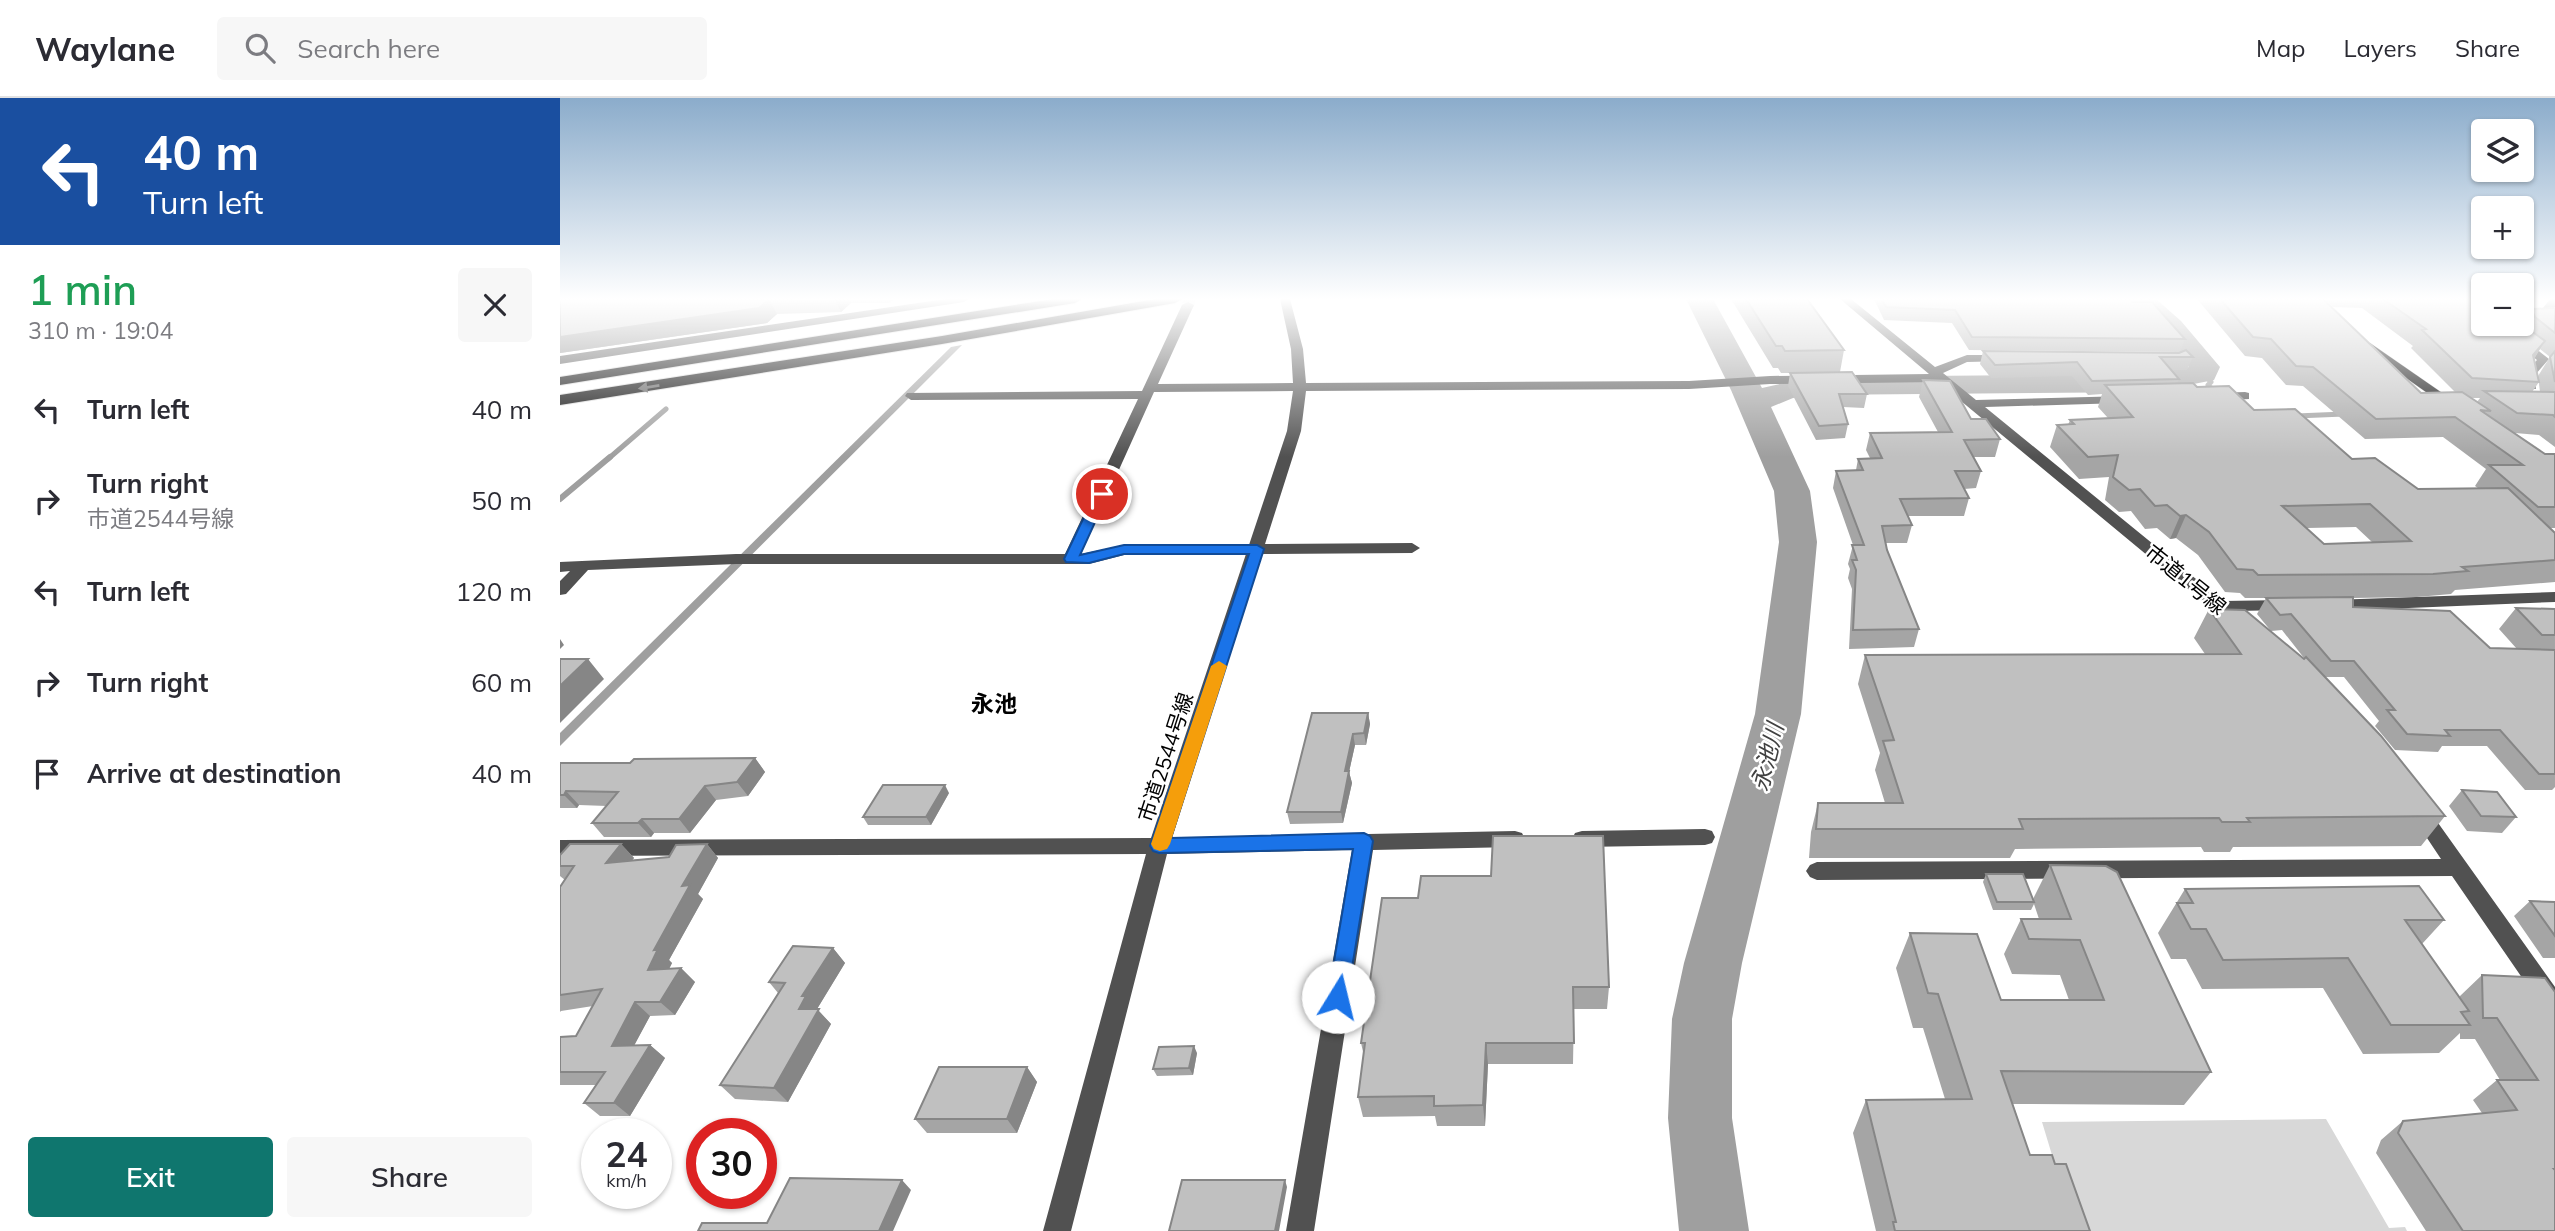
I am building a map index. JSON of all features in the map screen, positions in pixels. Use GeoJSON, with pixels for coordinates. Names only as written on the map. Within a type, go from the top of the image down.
{"type":"FeatureCollection","features":[{"type":"Feature","properties":{"kind":"highway"},"geometry":{"type":"LineString","coordinates":[[560,381],[743,352]]}},
{"type":"Feature","properties":{"kind":"highway"},"geometry":{"type":"LineString","coordinates":[[560,400],[871,352]]}},
{"type":"Feature","properties":{"kind":"main road"},"geometry":{"type":"LineString","coordinates":[[2378,352],[2462,406]]}},
{"type":"Feature","properties":{"kind":"street"},"geometry":{"type":"LineString","coordinates":[[560,359],[608,352]]}},
{"type":"Feature","properties":{"kind":"street"},"geometry":{"type":"LineString","coordinates":[[1071,559],[1149,392],[1164,352]]}},
{"type":"Feature","properties":{"kind":"street","name":"市道2544号線"},"geometry":{"type":"LineString","coordinates":[[1057,1231],[1159,846],[1294,431],[1301,387],[1299,352]]}},
{"type":"Feature","properties":{"kind":"street","name":"市道1号線"},"geometry":{"type":"LineString","coordinates":[[1909,352],[2258,639]]}},
{"type":"Feature","properties":{"kind":"street"},"geometry":{"type":"LineString","coordinates":[[2533,352],[2543,359],[2529,374],[2534,396]]}},
{"type":"Feature","properties":{"kind":"street"},"geometry":{"type":"LineString","coordinates":[[911,396],[1301,387],[1689,385],[1766,380],[1944,381],[1955,360],[1969,357],[2016,359]]}},
{"type":"Feature","properties":{"kind":"street"},"geometry":{"type":"LineString","coordinates":[[2213,397],[2245,396]]}},
{"type":"Feature","properties":{"kind":"street"},"geometry":{"type":"LineString","coordinates":[[1971,404],[2133,399]]}},
{"type":"Feature","properties":{"kind":"street"},"geometry":{"type":"LineString","coordinates":[[560,567],[742,559],[1089,559],[1124,550],[1412,548]]}},
{"type":"Feature","properties":{"kind":"street"},"geometry":{"type":"LineString","coordinates":[[560,590],[584,566]]}},
{"type":"Feature","properties":{"kind":"street"},"geometry":{"type":"LineString","coordinates":[[2220,606],[2417,605],[2491,598],[2554,598]]}},
{"type":"Feature","properties":{"kind":"street"},"geometry":{"type":"LineString","coordinates":[[2411,799],[2555,1006]]}},
{"type":"Feature","properties":{"kind":"street"},"geometry":{"type":"LineString","coordinates":[[1568,839],[1705,837]]}},
{"type":"Feature","properties":{"kind":"street"},"geometry":{"type":"LineString","coordinates":[[560,870],[568,848],[1159,846],[1541,839]]}},
{"type":"Feature","properties":{"kind":"street"},"geometry":{"type":"LineString","coordinates":[[1300,1231],[1364,841]]}},
{"type":"Feature","properties":{"kind":"street"},"geometry":{"type":"LineString","coordinates":[[1817,871],[2459,867]]}},
{"type":"Feature","properties":{"kind":"shaded area"},"geometry":{"type":"Polygon","coordinates":[[[946,352],[955,352],[560,746],[560,733],[946,352]]]}},
{"type":"Feature","properties":{"kind":"shaded area"},"geometry":{"type":"Polygon","coordinates":[[[2326,1119],[2389,1228],[2405,1227],[2407,1231],[2075,1231],[2042,1122],[2326,1119]]]}},
{"type":"Feature","properties":{"kind":"building"},"geometry":{"type":"Polygon","coordinates":[[[1984,352],[2069,352],[2188,352],[2193,357],[2160,357],[2179,379],[2092,381],[2077,362],[1995,365],[1984,352]]]}},
{"type":"Feature","properties":{"kind":"building"},"geometry":{"type":"Polygon","coordinates":[[[2283,352],[2378,352],[2421,393],[2462,392],[2491,411],[2480,410],[2545,454],[2555,454],[2555,507],[2538,507],[2489,465],[2523,465],[2455,417],[2376,419],[2313,367],[2296,366],[2283,352]]]}},
{"type":"Feature","properties":{"kind":"building"},"geometry":{"type":"Polygon","coordinates":[[[2445,352],[2536,352],[2533,355],[2539,382],[2472,378],[2445,352]]]}},
{"type":"Feature","properties":{"kind":"building"},"geometry":{"type":"Polygon","coordinates":[[[2555,352],[2555,382],[2550,357],[2555,352]]]}},
{"type":"Feature","properties":{"kind":"building"},"geometry":{"type":"Polygon","coordinates":[[[1852,372],[1867,394],[1839,394],[1848,424],[1819,426],[1790,373],[1852,372]]]}},
{"type":"Feature","properties":{"kind":"building"},"geometry":{"type":"Polygon","coordinates":[[[1923,380],[1950,381],[1971,419],[1986,419],[2000,439],[1964,440],[1981,471],[1955,471],[1969,498],[1900,499],[1912,525],[1882,526],[1887,550],[1919,629],[1853,630],[1856,570],[1852,560],[1857,560],[1852,545],[1864,545],[1836,471],[1863,470],[1858,459],[1882,458],[1870,433],[1952,432],[1923,380]]]}},
{"type":"Feature","properties":{"kind":"building"},"geometry":{"type":"Polygon","coordinates":[[[2193,383],[2197,387],[2229,386],[2254,410],[2295,409],[2352,459],[2375,458],[2418,489],[2508,488],[2555,533],[2555,560],[2462,567],[2468,571],[2433,574],[2258,575],[2253,570],[2237,569],[2209,532],[2186,515],[2180,516],[2167,505],[2155,506],[2140,489],[2129,490],[2113,477],[2118,455],[2088,457],[2057,425],[2074,424],[2070,420],[2133,417],[2105,385],[2193,383]],[[2370,504],[2282,506],[2324,544],[2411,541],[2370,504]]]}},
{"type":"Feature","properties":{"kind":"building"},"geometry":{"type":"Polygon","coordinates":[[[2484,391],[2555,392],[2555,417],[2517,413],[2484,391]]]}},
{"type":"Feature","properties":{"kind":"building"},"geometry":{"type":"Polygon","coordinates":[[[2353,597],[2353,607],[2450,611],[2490,648],[2555,650],[2555,774],[2539,774],[2500,730],[2445,730],[2450,736],[2407,734],[2387,710],[2395,710],[2354,661],[2331,661],[2291,614],[2280,615],[2266,598],[2353,597]]]}},
{"type":"Feature","properties":{"kind":"building"},"geometry":{"type":"Polygon","coordinates":[[[2516,608],[2555,609],[2555,635],[2542,635],[2516,608]]]}},
{"type":"Feature","properties":{"kind":"building"},"geometry":{"type":"Polygon","coordinates":[[[2209,609],[2245,610],[2304,659],[2306,657],[2381,736],[2445,816],[2247,818],[2250,822],[2222,822],[2219,818],[2019,819],[2023,829],[1816,829],[1818,803],[1903,803],[1883,741],[1894,740],[1865,655],[2241,654],[2209,609]]]}},
{"type":"Feature","properties":{"kind":"building"},"geometry":{"type":"Polygon","coordinates":[[[560,659],[588,659],[560,686],[560,659]]]}},
{"type":"Feature","properties":{"kind":"building"},"geometry":{"type":"Polygon","coordinates":[[[1312,713],[1368,713],[1364,733],[1353,734],[1345,771],[1349,771],[1341,812],[1287,812],[1312,713]]]}},
{"type":"Feature","properties":{"kind":"building"},"geometry":{"type":"Polygon","coordinates":[[[755,758],[737,782],[705,786],[679,819],[642,819],[638,823],[592,823],[618,792],[566,791],[564,795],[560,795],[560,763],[630,763],[634,759],[755,758]]]}},
{"type":"Feature","properties":{"kind":"building"},"geometry":{"type":"Polygon","coordinates":[[[883,785],[945,785],[926,817],[863,817],[883,785]]]}},
{"type":"Feature","properties":{"kind":"building"},"geometry":{"type":"Polygon","coordinates":[[[2462,790],[2497,792],[2516,817],[2481,816],[2462,790]]]}},
{"type":"Feature","properties":{"kind":"building"},"geometry":{"type":"Polygon","coordinates":[[[1493,836],[1603,836],[1609,987],[1573,987],[1574,1043],[1486,1043],[1483,1105],[1434,1106],[1434,1096],[1358,1097],[1365,1043],[1361,1043],[1382,898],[1418,898],[1421,876],[1491,876],[1493,836]]]}},
{"type":"Feature","properties":{"kind":"building"},"geometry":{"type":"Polygon","coordinates":[[[570,844],[621,844],[606,863],[669,857],[676,845],[707,844],[682,886],[690,885],[654,950],[658,949],[648,970],[681,968],[660,1002],[635,1002],[612,1046],[650,1045],[614,1103],[584,1103],[605,1072],[560,1072],[560,1037],[576,1036],[602,989],[560,995],[560,887],[574,866],[560,866],[560,855],[570,844]]]}},
{"type":"Feature","properties":{"kind":"building"},"geometry":{"type":"Polygon","coordinates":[[[2050,865],[2106,866],[2117,872],[2211,1072],[2001,1071],[2030,1155],[2052,1155],[2055,1164],[2066,1164],[2090,1231],[1895,1231],[1893,1222],[1896,1222],[1866,1100],[1972,1099],[1938,994],[1928,993],[1910,933],[1977,934],[2001,1000],[2104,1000],[2080,940],[2029,939],[2021,919],[2071,919],[2050,865]]]}},
{"type":"Feature","properties":{"kind":"building"},"geometry":{"type":"Polygon","coordinates":[[[1986,874],[2023,874],[2034,902],[1997,902],[1986,874]]]}},
{"type":"Feature","properties":{"kind":"building"},"geometry":{"type":"Polygon","coordinates":[[[2419,886],[2444,920],[2405,920],[2469,1011],[2461,1012],[2470,1025],[2391,1025],[2348,958],[2223,960],[2206,929],[2191,929],[2177,903],[2193,903],[2185,889],[2419,886]]]}},
{"type":"Feature","properties":{"kind":"building"},"geometry":{"type":"Polygon","coordinates":[[[2530,901],[2555,902],[2555,936],[2530,901]]]}},
{"type":"Feature","properties":{"kind":"building"},"geometry":{"type":"Polygon","coordinates":[[[793,946],[833,948],[802,996],[806,996],[799,1009],[819,1009],[774,1088],[720,1085],[785,983],[769,982],[793,946]]]}},
{"type":"Feature","properties":{"kind":"building"},"geometry":{"type":"Polygon","coordinates":[[[2482,975],[2545,978],[2555,992],[2555,1231],[2463,1231],[2398,1133],[2403,1121],[2517,1110],[2497,1080],[2538,1080],[2497,1018],[2483,1018],[2482,975]]]}},
{"type":"Feature","properties":{"kind":"building"},"geometry":{"type":"Polygon","coordinates":[[[1194,1046],[1189,1068],[1153,1069],[1159,1047],[1194,1046]]]}},
{"type":"Feature","properties":{"kind":"building"},"geometry":{"type":"Polygon","coordinates":[[[939,1067],[1027,1067],[1007,1119],[915,1119],[939,1067]]]}},
{"type":"Feature","properties":{"kind":"building"},"geometry":{"type":"Polygon","coordinates":[[[790,1178],[902,1180],[879,1231],[698,1231],[702,1223],[767,1223],[774,1209],[777,1209],[777,1203],[790,1178]]]}},
{"type":"Feature","properties":{"kind":"building"},"geometry":{"type":"Polygon","coordinates":[[[1182,1180],[1285,1180],[1275,1231],[1169,1231],[1182,1180]]]}},
{"type":"Feature","properties":{"kind":"waterway","name":"永池川"},"geometry":{"type":"LineString","coordinates":[[1714,1231],[1700,1118],[1702,1019],[1713,963],[1778,714],[1798,542],[1792,491],[1727,352]]}},
{"type":"Feature","properties":{"kind":"waterway"},"geometry":{"type":"LineString","coordinates":[[1753,403],[1786,390],[1810,386],[2153,383],[2203,373],[2205,367],[2192,352]]}},
{"type":"Feature","properties":{"kind":"waterway"},"geometry":{"type":"LineString","coordinates":[[2203,373],[2211,382],[2208,385],[2217,394]]}},
{"type":"Feature","properties":{"kind":"waterway"},"geometry":{"type":"LineString","coordinates":[[608,459],[666,409]]}},
{"type":"Feature","properties":{"kind":"waterway"},"geometry":{"type":"LineString","coordinates":[[2296,416],[2344,414]]}},
{"type":"Feature","properties":{"kind":"waterway"},"geometry":{"type":"LineString","coordinates":[[560,499],[610,457]]}},
{"type":"Feature","properties":{"kind":"slow traffic"},"geometry":{"type":"LineString","coordinates":[[1160,844],[1219,666]]}},
{"type":"Feature","properties":{"kind":"district","name":"永池"},"geometry":{"type":"Point","coordinates":[994,703]}},
{"type":"Feature","properties":{"kind":"route"},"geometry":{"type":"LineString","coordinates":[[1102,494],[1071,559],[1089,559],[1124,550],[1257,549],[1159,846],[1364,841],[1338,997]]}}]}
